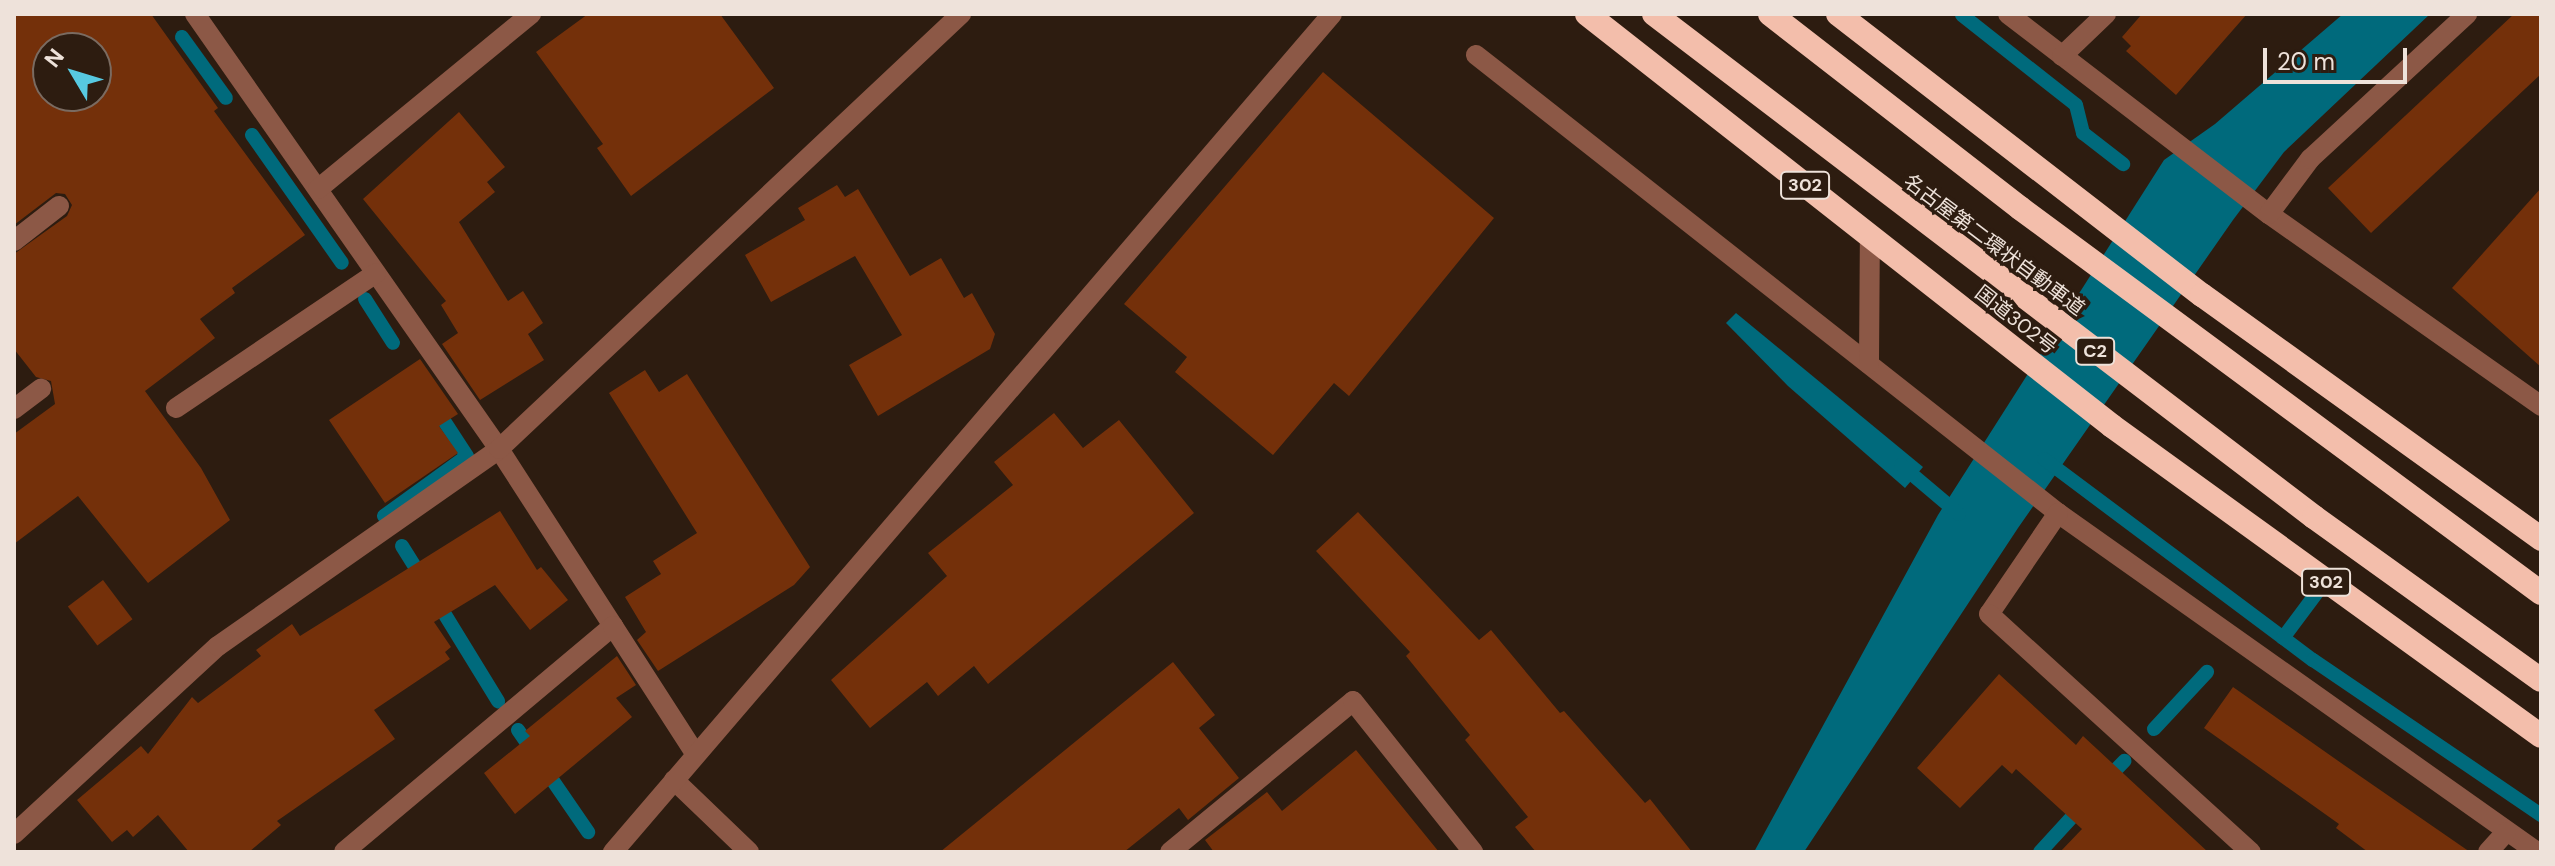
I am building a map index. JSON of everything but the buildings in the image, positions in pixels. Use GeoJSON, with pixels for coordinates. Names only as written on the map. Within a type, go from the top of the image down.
{"type":"FeatureCollection","features":[{"type":"Feature","properties":{"kind":"highway","name":"国道302号"},"geometry":{"type":"LineString","coordinates":[[1587,14],[2112,426],[2541,736]]}},
{"type":"Feature","properties":{"kind":"highway","name":"名古屋第二環状自動車道"},"geometry":{"type":"LineString","coordinates":[[1654,14],[2314,517],[2541,680]]}},
{"type":"Feature","properties":{"kind":"highway"},"geometry":{"type":"LineString","coordinates":[[1770,14],[2020,208],[2541,593]]}},
{"type":"Feature","properties":{"kind":"highway"},"geometry":{"type":"LineString","coordinates":[[1838,14],[2202,295],[2541,539]]}},
{"type":"Feature","properties":{"kind":"street"},"geometry":{"type":"LineString","coordinates":[[195,14],[499,449],[696,755]]}},
{"type":"Feature","properties":{"kind":"street"},"geometry":{"type":"LineString","coordinates":[[318,189],[531,14]]}},
{"type":"Feature","properties":{"kind":"street"},"geometry":{"type":"LineString","coordinates":[[14,834],[218,646],[499,449],[961,14]]}},
{"type":"Feature","properties":{"kind":"street"},"geometry":{"type":"LineString","coordinates":[[613,852],[1332,14]]}},
{"type":"Feature","properties":{"kind":"street"},"geometry":{"type":"LineString","coordinates":[[2008,14],[2261,208],[2541,406]]}},
{"type":"Feature","properties":{"kind":"street"},"geometry":{"type":"LineString","coordinates":[[2062,56],[2106,14]]}},
{"type":"Feature","properties":{"kind":"street"},"geometry":{"type":"LineString","coordinates":[[2261,208],[2467,14]]}},
{"type":"Feature","properties":{"kind":"street"},"geometry":{"type":"LineString","coordinates":[[1476,55],[2058,513],[2537,852]]}},
{"type":"Feature","properties":{"kind":"street"},"geometry":{"type":"LineString","coordinates":[[14,241],[59,206]]}},
{"type":"Feature","properties":{"kind":"street"},"geometry":{"type":"LineString","coordinates":[[1869,364],[1870,236]]}},
{"type":"Feature","properties":{"kind":"street"},"geometry":{"type":"LineString","coordinates":[[176,408],[376,273]]}},
{"type":"Feature","properties":{"kind":"street"},"geometry":{"type":"LineString","coordinates":[[14,409],[41,389]]}},
{"type":"Feature","properties":{"kind":"street"},"geometry":{"type":"LineString","coordinates":[[2058,513],[1989,614],[2251,852]]}},
{"type":"Feature","properties":{"kind":"street"},"geometry":{"type":"LineString","coordinates":[[344,852],[613,626]]}},
{"type":"Feature","properties":{"kind":"street"},"geometry":{"type":"LineString","coordinates":[[1170,852],[1353,701],[1473,852]]}},
{"type":"Feature","properties":{"kind":"street"},"geometry":{"type":"LineString","coordinates":[[674,780],[749,852]]}},
{"type":"Feature","properties":{"kind":"street"},"geometry":{"type":"LineString","coordinates":[[2488,852],[2506,832]]}},
{"type":"Feature","properties":{"kind":"water"},"geometry":{"type":"Polygon","coordinates":[[[2343,14],[2430,14],[2284,152],[2233,220],[2018,528],[1804,852],[1754,852],[1938,515],[2164,160],[2215,124],[2343,14]]]}},
{"type":"Feature","properties":{"kind":"water"},"geometry":{"type":"Polygon","coordinates":[[[1736,313],[1923,467],[1905,488],[1788,386],[1726,323],[1736,313]]]}},
{"type":"Feature","properties":{"kind":"waterway"},"geometry":{"type":"LineString","coordinates":[[1962,15],[2076,105],[2083,133],[2123,164]]}},
{"type":"Feature","properties":{"kind":"waterway"},"geometry":{"type":"LineString","coordinates":[[182,37],[226,98]]}},
{"type":"Feature","properties":{"kind":"waterway"},"geometry":{"type":"LineString","coordinates":[[252,135],[342,263]]}},
{"type":"Feature","properties":{"kind":"waterway"},"geometry":{"type":"LineString","coordinates":[[365,299],[393,343]]}},
{"type":"Feature","properties":{"kind":"waterway"},"geometry":{"type":"LineString","coordinates":[[384,516],[467,456],[435,407]]}},
{"type":"Feature","properties":{"kind":"waterway"},"geometry":{"type":"LineString","coordinates":[[2044,459],[2313,660],[2541,815]]}},
{"type":"Feature","properties":{"kind":"waterway"},"geometry":{"type":"LineString","coordinates":[[1901,465],[1959,514]]}},
{"type":"Feature","properties":{"kind":"waterway"},"geometry":{"type":"LineString","coordinates":[[402,546],[423,579]]}},
{"type":"Feature","properties":{"kind":"waterway"},"geometry":{"type":"LineString","coordinates":[[2283,638],[2318,591]]}},
{"type":"Feature","properties":{"kind":"waterway"},"geometry":{"type":"LineString","coordinates":[[436,600],[498,701]]}},
{"type":"Feature","properties":{"kind":"waterway"},"geometry":{"type":"LineString","coordinates":[[2154,729],[2207,672]]}},
{"type":"Feature","properties":{"kind":"waterway"},"geometry":{"type":"LineString","coordinates":[[518,730],[588,832]]}},
{"type":"Feature","properties":{"kind":"waterway"},"geometry":{"type":"LineString","coordinates":[[2105,781],[2124,761]]}},
{"type":"Feature","properties":{"kind":"waterway"},"geometry":{"type":"LineString","coordinates":[[2040,852],[2083,805]]}}]}
